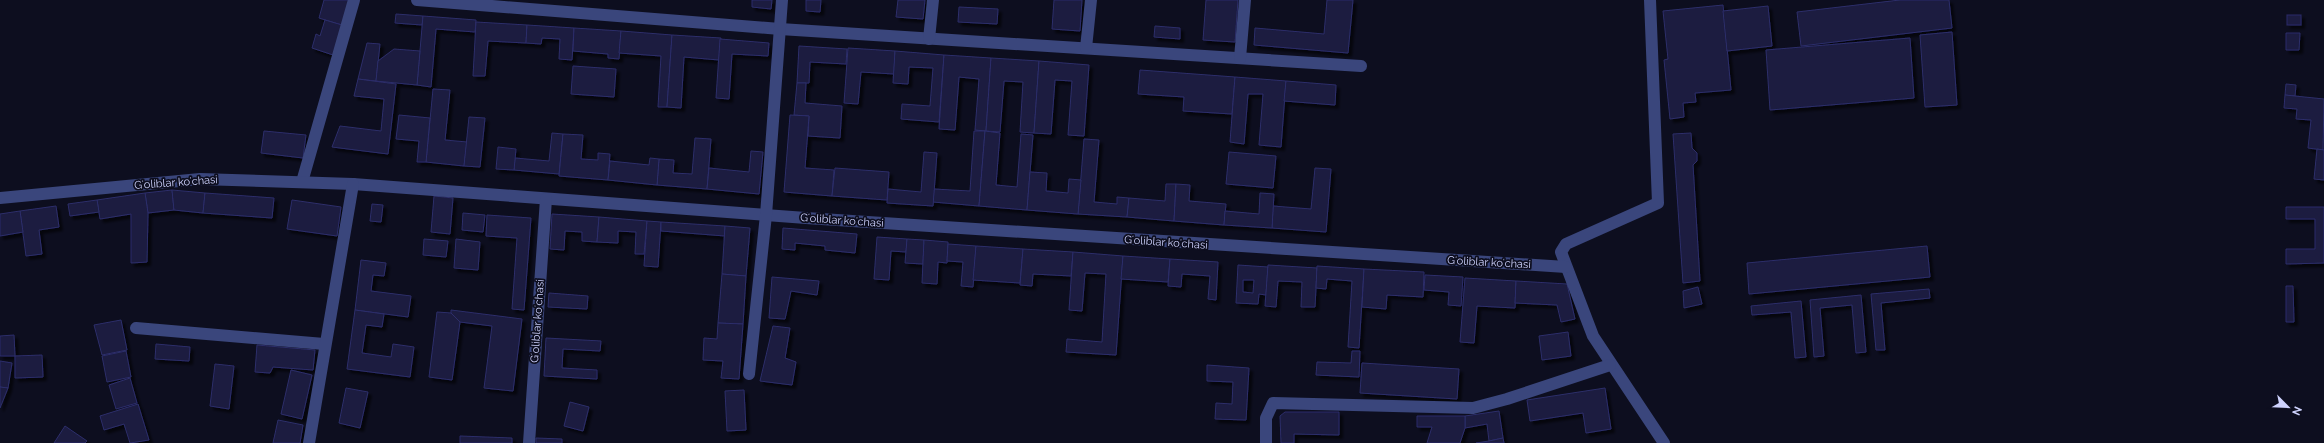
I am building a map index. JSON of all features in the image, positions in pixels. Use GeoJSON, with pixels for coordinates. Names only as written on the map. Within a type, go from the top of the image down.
{"type":"FeatureCollection","features":[{"type":"Feature","properties":{"kind":"street"},"geometry":{"type":"LineString","coordinates":[[302,182],[354,0]]}},
{"type":"Feature","properties":{"kind":"street"},"geometry":{"type":"LineString","coordinates":[[417,0],[780,29],[1361,66]]}},
{"type":"Feature","properties":{"kind":"street"},"geometry":{"type":"LineString","coordinates":[[749,374],[766,215],[782,0]]}},
{"type":"Feature","properties":{"kind":"street"},"geometry":{"type":"LineString","coordinates":[[929,39],[933,0]]}},
{"type":"Feature","properties":{"kind":"street"},"geometry":{"type":"LineString","coordinates":[[1086,48],[1091,0]]}},
{"type":"Feature","properties":{"kind":"street"},"geometry":{"type":"LineString","coordinates":[[1240,58],[1245,0]]}},
{"type":"Feature","properties":{"kind":"street"},"geometry":{"type":"LineString","coordinates":[[1650,0],[1658,203],[1566,244],[1561,252],[1593,336],[1610,365],[1664,443]]}},
{"type":"Feature","properties":{"kind":"street","name":"Gʻoliblar koʻchasi"},"geometry":{"type":"LineString","coordinates":[[0,198],[200,178],[353,184],[766,215],[1566,267]]}},
{"type":"Feature","properties":{"kind":"street"},"geometry":{"type":"LineString","coordinates":[[309,443],[324,344],[353,184]]}},
{"type":"Feature","properties":{"kind":"street","name":"Gʻoliblar koʻchasi"},"geometry":{"type":"LineString","coordinates":[[529,443],[546,199]]}},
{"type":"Feature","properties":{"kind":"street"},"geometry":{"type":"LineString","coordinates":[[136,328],[324,344]]}},
{"type":"Feature","properties":{"kind":"street"},"geometry":{"type":"LineString","coordinates":[[1266,443],[1266,418],[1273,403],[1473,408],[1507,399],[1610,365]]}},
{"type":"Feature","properties":{"kind":"building"},"geometry":{"type":"Polygon","coordinates":[[[324,0],[350,0],[342,25],[319,18],[324,0]]]}},
{"type":"Feature","properties":{"kind":"building"},"geometry":{"type":"Polygon","coordinates":[[[752,0],[772,0],[771,9],[752,7],[752,0]]]}},
{"type":"Feature","properties":{"kind":"building"},"geometry":{"type":"Polygon","coordinates":[[[806,0],[821,0],[820,12],[806,11],[806,0]]]}},
{"type":"Feature","properties":{"kind":"building"},"geometry":{"type":"Polygon","coordinates":[[[898,0],[925,0],[923,19],[896,17],[898,0]]]}},
{"type":"Feature","properties":{"kind":"building"},"geometry":{"type":"Polygon","coordinates":[[[1054,0],[1082,0],[1080,31],[1052,29],[1054,0]]]}},
{"type":"Feature","properties":{"kind":"building"},"geometry":{"type":"Polygon","coordinates":[[[1206,0],[1238,0],[1235,42],[1203,40],[1206,0]]]}},
{"type":"Feature","properties":{"kind":"building"},"geometry":{"type":"Polygon","coordinates":[[[1327,0],[1353,0],[1348,53],[1254,45],[1255,28],[1324,34],[1327,0]]]}},
{"type":"Feature","properties":{"kind":"building"},"geometry":{"type":"Polygon","coordinates":[[[1900,0],[1949,0],[1952,28],[1801,46],[1797,12],[1900,0]]]}},
{"type":"Feature","properties":{"kind":"building"},"geometry":{"type":"Polygon","coordinates":[[[1723,5],[1731,90],[1695,93],[1696,102],[1683,103],[1684,117],[1670,119],[1664,60],[1668,59],[1663,11],[1723,5]]]}},
{"type":"Feature","properties":{"kind":"building"},"geometry":{"type":"Polygon","coordinates":[[[1768,6],[1772,46],[1727,51],[1723,11],[1768,6]]]}},
{"type":"Feature","properties":{"kind":"building"},"geometry":{"type":"Polygon","coordinates":[[[959,7],[998,9],[997,24],[958,22],[959,7]]]}},
{"type":"Feature","properties":{"kind":"building"},"geometry":{"type":"Polygon","coordinates":[[[396,14],[423,16],[422,25],[395,23],[396,14]]]}},
{"type":"Feature","properties":{"kind":"building"},"geometry":{"type":"Polygon","coordinates":[[[2287,15],[2301,15],[2301,25],[2287,25],[2287,15]]]}},
{"type":"Feature","properties":{"kind":"building"},"geometry":{"type":"Polygon","coordinates":[[[423,16],[476,20],[475,32],[436,29],[431,87],[417,85],[423,16]]]}},
{"type":"Feature","properties":{"kind":"building"},"geometry":{"type":"Polygon","coordinates":[[[325,20],[342,25],[333,55],[312,48],[316,34],[320,36],[325,20]]]}},
{"type":"Feature","properties":{"kind":"building"},"geometry":{"type":"Polygon","coordinates":[[[476,22],[527,25],[526,43],[488,41],[485,76],[473,76],[476,22]]]}},
{"type":"Feature","properties":{"kind":"building"},"geometry":{"type":"Polygon","coordinates":[[[527,25],[574,28],[572,60],[559,59],[560,39],[542,38],[541,44],[526,43],[527,25]]]}},
{"type":"Feature","properties":{"kind":"building"},"geometry":{"type":"Polygon","coordinates":[[[1155,26],[1180,28],[1180,39],[1154,37],[1155,26]]]}},
{"type":"Feature","properties":{"kind":"building"},"geometry":{"type":"Polygon","coordinates":[[[574,28],[621,31],[619,59],[608,58],[608,54],[573,51],[574,28]]]}},
{"type":"Feature","properties":{"kind":"building"},"geometry":{"type":"Polygon","coordinates":[[[621,31],[672,35],[667,107],[658,107],[661,56],[619,53],[621,31]]]}},
{"type":"Feature","properties":{"kind":"building"},"geometry":{"type":"Polygon","coordinates":[[[1952,32],[1957,105],[1925,107],[1920,35],[1952,32]]]}},
{"type":"Feature","properties":{"kind":"building"},"geometry":{"type":"Polygon","coordinates":[[[2286,33],[2300,33],[2299,50],[2286,50],[2286,33]]]}},
{"type":"Feature","properties":{"kind":"building"},"geometry":{"type":"Polygon","coordinates":[[[672,35],[721,38],[719,60],[684,57],[681,108],[667,107],[672,35]]]}},
{"type":"Feature","properties":{"kind":"building"},"geometry":{"type":"Polygon","coordinates":[[[1910,38],[1914,98],[1770,110],[1766,50],[1910,38]]]}},
{"type":"Feature","properties":{"kind":"building"},"geometry":{"type":"Polygon","coordinates":[[[720,39],[769,43],[768,56],[732,54],[729,99],[716,98],[720,39]]]}},
{"type":"Feature","properties":{"kind":"building"},"geometry":{"type":"Polygon","coordinates":[[[367,43],[380,44],[376,81],[358,79],[367,43]]]}},
{"type":"Feature","properties":{"kind":"building"},"geometry":{"type":"Polygon","coordinates":[[[799,46],[847,49],[846,64],[810,62],[809,83],[797,83],[799,46]]]}},
{"type":"Feature","properties":{"kind":"building"},"geometry":{"type":"Polygon","coordinates":[[[848,48],[895,51],[894,74],[861,72],[858,104],[844,103],[848,48]]]}},
{"type":"Feature","properties":{"kind":"building"},"geometry":{"type":"Polygon","coordinates":[[[394,49],[420,51],[417,85],[376,81],[378,61],[394,49]]]}},
{"type":"Feature","properties":{"kind":"building"},"geometry":{"type":"Polygon","coordinates":[[[895,51],[944,55],[939,122],[901,119],[902,104],[930,106],[933,68],[909,67],[908,84],[893,83],[895,51]]]}},
{"type":"Feature","properties":{"kind":"building"},"geometry":{"type":"Polygon","coordinates":[[[944,55],[991,58],[986,131],[975,130],[979,79],[959,77],[955,130],[939,129],[944,55]]]}},
{"type":"Feature","properties":{"kind":"building"},"geometry":{"type":"Polygon","coordinates":[[[991,58],[1039,61],[1034,133],[1020,132],[1023,82],[1004,81],[1000,132],[986,131],[991,58]]]}},
{"type":"Feature","properties":{"kind":"building"},"geometry":{"type":"Polygon","coordinates":[[[1039,61],[1089,65],[1084,136],[1068,135],[1072,81],[1055,80],[1051,134],[1034,133],[1039,61]]]}},
{"type":"Feature","properties":{"kind":"building"},"geometry":{"type":"Polygon","coordinates":[[[573,66],[616,69],[614,97],[571,94],[573,66]]]}},
{"type":"Feature","properties":{"kind":"building"},"geometry":{"type":"Polygon","coordinates":[[[1140,70],[1235,77],[1232,114],[1183,111],[1184,97],[1138,94],[1140,70]]]}},
{"type":"Feature","properties":{"kind":"building"},"geometry":{"type":"Polygon","coordinates":[[[1235,77],[1286,81],[1281,147],[1259,145],[1263,94],[1248,94],[1244,144],[1230,142],[1235,77]]]}},
{"type":"Feature","properties":{"kind":"building"},"geometry":{"type":"Polygon","coordinates":[[[358,79],[396,84],[388,154],[332,147],[340,126],[381,131],[384,99],[354,96],[358,79]]]}},
{"type":"Feature","properties":{"kind":"building"},"geometry":{"type":"Polygon","coordinates":[[[1286,81],[1336,85],[1335,105],[1284,101],[1286,81]]]}},
{"type":"Feature","properties":{"kind":"building"},"geometry":{"type":"Polygon","coordinates":[[[797,83],[806,83],[805,103],[842,106],[840,138],[808,136],[809,116],[794,115],[797,83]]]}},
{"type":"Feature","properties":{"kind":"building"},"geometry":{"type":"Polygon","coordinates":[[[2286,84],[2296,85],[2295,96],[2285,95],[2286,84]]]}},
{"type":"Feature","properties":{"kind":"building"},"geometry":{"type":"Polygon","coordinates":[[[433,89],[450,90],[445,140],[467,142],[464,166],[426,162],[433,89]]]}},
{"type":"Feature","properties":{"kind":"building"},"geometry":{"type":"Polygon","coordinates":[[[2285,95],[2324,99],[2323,150],[2308,148],[2311,120],[2296,119],[2297,109],[2284,108],[2285,95]]]}},
{"type":"Feature","properties":{"kind":"building"},"geometry":{"type":"Polygon","coordinates":[[[399,115],[430,118],[426,162],[417,162],[419,141],[396,139],[399,115]]]}},
{"type":"Feature","properties":{"kind":"building"},"geometry":{"type":"Polygon","coordinates":[[[790,115],[809,116],[805,168],[834,170],[832,196],[784,192],[790,115]]]}},
{"type":"Feature","properties":{"kind":"building"},"geometry":{"type":"Polygon","coordinates":[[[469,117],[485,118],[480,167],[464,166],[469,117]]]}},
{"type":"Feature","properties":{"kind":"building"},"geometry":{"type":"Polygon","coordinates":[[[264,131],[306,135],[303,158],[261,153],[264,131]]]}},
{"type":"Feature","properties":{"kind":"building"},"geometry":{"type":"Polygon","coordinates":[[[974,131],[985,131],[979,206],[933,202],[934,189],[970,191],[974,131]]]}},
{"type":"Feature","properties":{"kind":"building"},"geometry":{"type":"Polygon","coordinates":[[[985,131],[1000,133],[996,185],[1017,187],[1021,134],[1033,135],[1027,210],[979,206],[985,131]]]}},
{"type":"Feature","properties":{"kind":"building"},"geometry":{"type":"Polygon","coordinates":[[[552,133],[563,134],[559,174],[514,170],[515,158],[549,161],[552,133]]]}},
{"type":"Feature","properties":{"kind":"building"},"geometry":{"type":"Polygon","coordinates":[[[1691,133],[1692,148],[1697,153],[1697,161],[1693,165],[1700,281],[1683,283],[1673,134],[1691,133]]]}},
{"type":"Feature","properties":{"kind":"building"},"geometry":{"type":"Polygon","coordinates":[[[563,134],[583,135],[581,159],[598,160],[598,153],[610,154],[608,180],[559,176],[563,134]]]}},
{"type":"Feature","properties":{"kind":"building"},"geometry":{"type":"Polygon","coordinates":[[[695,138],[711,139],[707,189],[657,185],[659,159],[674,160],[673,173],[692,174],[695,138]]]}},
{"type":"Feature","properties":{"kind":"building"},"geometry":{"type":"Polygon","coordinates":[[[1084,139],[1099,140],[1094,202],[1117,204],[1117,197],[1129,198],[1127,217],[1078,214],[1084,139]]]}},
{"type":"Feature","properties":{"kind":"building"},"geometry":{"type":"Polygon","coordinates":[[[498,147],[516,149],[514,170],[496,169],[498,147]]]}},
{"type":"Feature","properties":{"kind":"building"},"geometry":{"type":"Polygon","coordinates":[[[2317,149],[2324,150],[2324,180],[2314,179],[2317,149]]]}},
{"type":"Feature","properties":{"kind":"building"},"geometry":{"type":"Polygon","coordinates":[[[751,151],[763,152],[759,194],[707,189],[709,168],[749,172],[751,151]]]}},
{"type":"Feature","properties":{"kind":"building"},"geometry":{"type":"Polygon","coordinates":[[[924,152],[937,153],[933,206],[887,203],[888,189],[921,192],[924,152]]]}},
{"type":"Feature","properties":{"kind":"building"},"geometry":{"type":"Polygon","coordinates":[[[1229,152],[1276,156],[1273,188],[1226,184],[1229,152]]]}},
{"type":"Feature","properties":{"kind":"building"},"geometry":{"type":"Polygon","coordinates":[[[650,158],[659,159],[657,185],[608,180],[610,161],[649,165],[650,158]]]}},
{"type":"Feature","properties":{"kind":"building"},"geometry":{"type":"Polygon","coordinates":[[[835,168],[889,172],[887,200],[832,196],[835,168]]]}},
{"type":"Feature","properties":{"kind":"building"},"geometry":{"type":"Polygon","coordinates":[[[1315,168],[1331,169],[1326,232],[1272,228],[1273,206],[1311,209],[1315,168]]]}},
{"type":"Feature","properties":{"kind":"building"},"geometry":{"type":"Polygon","coordinates":[[[1030,172],[1047,173],[1046,191],[1068,193],[1069,179],[1081,180],[1078,214],[1027,210],[1030,172]]]}},
{"type":"Feature","properties":{"kind":"building"},"geometry":{"type":"Polygon","coordinates":[[[1166,184],[1176,184],[1174,221],[1127,217],[1129,198],[1165,201],[1166,184]]]}},
{"type":"Feature","properties":{"kind":"building"},"geometry":{"type":"Polygon","coordinates":[[[1176,184],[1190,185],[1189,201],[1226,204],[1224,225],[1174,221],[1176,184]]]}},
{"type":"Feature","properties":{"kind":"building"},"geometry":{"type":"Polygon","coordinates":[[[172,190],[174,210],[148,213],[145,193],[172,190]]]}},
{"type":"Feature","properties":{"kind":"building"},"geometry":{"type":"Polygon","coordinates":[[[172,190],[205,193],[203,213],[174,210],[172,190]]]}},
{"type":"Feature","properties":{"kind":"building"},"geometry":{"type":"Polygon","coordinates":[[[145,193],[148,213],[147,262],[131,263],[131,214],[100,219],[97,200],[145,193]]]}},
{"type":"Feature","properties":{"kind":"building"},"geometry":{"type":"Polygon","coordinates":[[[205,193],[274,198],[272,218],[203,213],[205,193]]]}},
{"type":"Feature","properties":{"kind":"building"},"geometry":{"type":"Polygon","coordinates":[[[1260,193],[1274,194],[1272,228],[1224,225],[1225,211],[1259,214],[1260,193]]]}},
{"type":"Feature","properties":{"kind":"building"},"geometry":{"type":"Polygon","coordinates":[[[434,196],[453,198],[450,234],[431,232],[434,196]]]}},
{"type":"Feature","properties":{"kind":"building"},"geometry":{"type":"Polygon","coordinates":[[[97,200],[99,212],[70,216],[68,204],[97,200]]]}},
{"type":"Feature","properties":{"kind":"building"},"geometry":{"type":"Polygon","coordinates":[[[292,200],[341,207],[337,236],[287,229],[292,200]]]}},
{"type":"Feature","properties":{"kind":"building"},"geometry":{"type":"Polygon","coordinates":[[[372,204],[383,205],[381,222],[370,221],[372,204]]]}},
{"type":"Feature","properties":{"kind":"building"},"geometry":{"type":"Polygon","coordinates":[[[56,206],[59,227],[39,230],[42,254],[26,256],[20,211],[56,206]]]}},
{"type":"Feature","properties":{"kind":"building"},"geometry":{"type":"Polygon","coordinates":[[[2286,207],[2324,207],[2324,263],[2286,264],[2286,249],[2315,249],[2315,219],[2286,219],[2286,207]]]}},
{"type":"Feature","properties":{"kind":"building"},"geometry":{"type":"Polygon","coordinates":[[[20,211],[23,232],[0,236],[0,214],[20,211]]]}},
{"type":"Feature","properties":{"kind":"building"},"geometry":{"type":"Polygon","coordinates":[[[463,213],[485,215],[483,232],[462,230],[463,213]]]}},
{"type":"Feature","properties":{"kind":"building"},"geometry":{"type":"Polygon","coordinates":[[[552,214],[599,217],[597,242],[582,241],[582,232],[565,231],[564,250],[550,249],[552,214]]]}},
{"type":"Feature","properties":{"kind":"building"},"geometry":{"type":"Polygon","coordinates":[[[487,215],[531,218],[524,310],[512,309],[517,238],[486,236],[487,215]]]}},
{"type":"Feature","properties":{"kind":"building"},"geometry":{"type":"Polygon","coordinates":[[[599,217],[647,221],[644,254],[635,254],[636,232],[618,231],[618,243],[597,242],[599,217]]]}},
{"type":"Feature","properties":{"kind":"building"},"geometry":{"type":"Polygon","coordinates":[[[647,221],[661,222],[658,267],[644,266],[647,221]]]}},
{"type":"Feature","properties":{"kind":"building"},"geometry":{"type":"Polygon","coordinates":[[[661,222],[725,226],[725,236],[661,231],[661,222]]]}},
{"type":"Feature","properties":{"kind":"building"},"geometry":{"type":"Polygon","coordinates":[[[725,226],[750,228],[746,276],[722,274],[725,226]]]}},
{"type":"Feature","properties":{"kind":"building"},"geometry":{"type":"Polygon","coordinates":[[[783,228],[857,234],[855,253],[825,250],[825,246],[795,243],[795,250],[782,249],[783,228]]]}},
{"type":"Feature","properties":{"kind":"building"},"geometry":{"type":"Polygon","coordinates":[[[877,237],[907,239],[906,252],[891,251],[889,280],[874,279],[877,237]]]}},
{"type":"Feature","properties":{"kind":"building"},"geometry":{"type":"Polygon","coordinates":[[[424,239],[448,241],[446,257],[423,255],[424,239]]]}},
{"type":"Feature","properties":{"kind":"building"},"geometry":{"type":"Polygon","coordinates":[[[456,239],[480,242],[478,270],[454,268],[456,239]]]}},
{"type":"Feature","properties":{"kind":"building"},"geometry":{"type":"Polygon","coordinates":[[[907,239],[924,240],[923,264],[905,263],[907,239]]]}},
{"type":"Feature","properties":{"kind":"building"},"geometry":{"type":"Polygon","coordinates":[[[924,240],[948,242],[947,263],[938,262],[937,284],[922,283],[924,240]]]}},
{"type":"Feature","properties":{"kind":"building"},"geometry":{"type":"Polygon","coordinates":[[[948,244],[976,246],[973,287],[961,286],[963,262],[947,261],[948,244]]]}},
{"type":"Feature","properties":{"kind":"building"},"geometry":{"type":"Polygon","coordinates":[[[976,246],[1023,249],[1020,283],[973,280],[976,246]]]}},
{"type":"Feature","properties":{"kind":"building"},"geometry":{"type":"Polygon","coordinates":[[[1927,246],[1930,277],[1749,294],[1747,263],[1927,246]]]}},
{"type":"Feature","properties":{"kind":"building"},"geometry":{"type":"Polygon","coordinates":[[[1023,249],[1073,252],[1071,276],[1033,274],[1032,286],[1020,285],[1023,249]]]}},
{"type":"Feature","properties":{"kind":"building"},"geometry":{"type":"Polygon","coordinates":[[[1073,252],[1123,256],[1116,355],[1066,352],[1067,339],[1102,342],[1106,274],[1085,273],[1082,311],[1069,310],[1073,252]]]}},
{"type":"Feature","properties":{"kind":"building"},"geometry":{"type":"Polygon","coordinates":[[[1123,256],[1170,259],[1168,282],[1121,279],[1123,256]]]}},
{"type":"Feature","properties":{"kind":"building"},"geometry":{"type":"Polygon","coordinates":[[[1170,259],[1218,262],[1216,300],[1208,299],[1210,276],[1182,274],[1181,287],[1168,286],[1170,259]]]}},
{"type":"Feature","properties":{"kind":"building"},"geometry":{"type":"Polygon","coordinates":[[[361,260],[386,263],[384,276],[373,275],[371,291],[411,296],[408,317],[355,310],[361,260]]]}},
{"type":"Feature","properties":{"kind":"building"},"geometry":{"type":"Polygon","coordinates":[[[1238,265],[1268,267],[1266,295],[1259,294],[1258,304],[1236,303],[1238,265]],[[1243,280],[1243,292],[1253,293],[1254,280],[1243,280]]]}},
{"type":"Feature","properties":{"kind":"building"},"geometry":{"type":"Polygon","coordinates":[[[1268,265],[1317,268],[1315,307],[1301,307],[1302,282],[1278,281],[1276,307],[1265,306],[1268,265]]]}},
{"type":"Feature","properties":{"kind":"building"},"geometry":{"type":"Polygon","coordinates":[[[1317,266],[1364,269],[1359,348],[1348,347],[1352,281],[1327,279],[1326,289],[1316,288],[1317,266]]]}},
{"type":"Feature","properties":{"kind":"building"},"geometry":{"type":"Polygon","coordinates":[[[1364,269],[1424,272],[1423,297],[1387,295],[1386,309],[1362,307],[1364,269]]]}},
{"type":"Feature","properties":{"kind":"building"},"geometry":{"type":"Polygon","coordinates":[[[722,274],[746,276],[743,324],[718,323],[722,274]]]}},
{"type":"Feature","properties":{"kind":"building"},"geometry":{"type":"Polygon","coordinates":[[[1425,275],[1463,277],[1461,306],[1448,305],[1449,292],[1424,290],[1425,275]]]}},
{"type":"Feature","properties":{"kind":"building"},"geometry":{"type":"Polygon","coordinates":[[[772,277],[819,281],[817,295],[791,291],[785,319],[769,318],[772,277]]]}},
{"type":"Feature","properties":{"kind":"building"},"geometry":{"type":"Polygon","coordinates":[[[1465,278],[1516,281],[1515,308],[1477,306],[1474,343],[1460,342],[1465,278]]]}},
{"type":"Feature","properties":{"kind":"building"},"geometry":{"type":"Polygon","coordinates":[[[1516,281],[1567,284],[1575,319],[1561,322],[1557,305],[1515,303],[1516,281]]]}},
{"type":"Feature","properties":{"kind":"building"},"geometry":{"type":"Polygon","coordinates":[[[2286,286],[2293,286],[2294,322],[2286,322],[2286,286]]]}},
{"type":"Feature","properties":{"kind":"building"},"geometry":{"type":"Polygon","coordinates":[[[1698,287],[1702,304],[1684,308],[1683,291],[1698,287]]]}},
{"type":"Feature","properties":{"kind":"building"},"geometry":{"type":"Polygon","coordinates":[[[1929,289],[1930,298],[1881,303],[1885,350],[1876,350],[1871,294],[1929,289]]]}},
{"type":"Feature","properties":{"kind":"building"},"geometry":{"type":"Polygon","coordinates":[[[549,293],[588,296],[587,309],[548,307],[549,293]]]}},
{"type":"Feature","properties":{"kind":"building"},"geometry":{"type":"Polygon","coordinates":[[[1861,295],[1866,352],[1856,353],[1852,305],[1820,308],[1824,356],[1814,357],[1810,300],[1861,295]]]}},
{"type":"Feature","properties":{"kind":"building"},"geometry":{"type":"Polygon","coordinates":[[[1801,301],[1806,357],[1795,358],[1791,312],[1752,315],[1751,306],[1801,301]]]}},
{"type":"Feature","properties":{"kind":"building"},"geometry":{"type":"Polygon","coordinates":[[[355,310],[384,314],[382,327],[366,325],[362,353],[391,357],[393,344],[414,347],[410,377],[347,369],[355,310]]]}},
{"type":"Feature","properties":{"kind":"building"},"geometry":{"type":"Polygon","coordinates":[[[451,310],[522,319],[513,391],[484,388],[492,326],[460,322],[451,313],[451,310]]]}},
{"type":"Feature","properties":{"kind":"building"},"geometry":{"type":"Polygon","coordinates":[[[437,312],[451,313],[460,322],[452,380],[429,377],[437,312]]]}},
{"type":"Feature","properties":{"kind":"building"},"geometry":{"type":"Polygon","coordinates":[[[121,320],[127,350],[102,355],[94,325],[121,320]]]}},
{"type":"Feature","properties":{"kind":"building"},"geometry":{"type":"Polygon","coordinates":[[[718,323],[743,324],[739,379],[721,378],[723,361],[703,360],[704,338],[717,339],[718,323]]]}},
{"type":"Feature","properties":{"kind":"building"},"geometry":{"type":"Polygon","coordinates":[[[773,326],[790,328],[785,358],[796,362],[792,385],[760,381],[773,326]]]}},
{"type":"Feature","properties":{"kind":"building"},"geometry":{"type":"Polygon","coordinates":[[[1568,332],[1571,356],[1542,360],[1539,336],[1568,332]]]}},
{"type":"Feature","properties":{"kind":"building"},"geometry":{"type":"Polygon","coordinates":[[[14,335],[15,356],[0,356],[0,336],[14,335]]]}},
{"type":"Feature","properties":{"kind":"building"},"geometry":{"type":"Polygon","coordinates":[[[546,338],[601,341],[600,351],[563,349],[562,368],[597,370],[597,379],[544,376],[546,338]]]}},
{"type":"Feature","properties":{"kind":"building"},"geometry":{"type":"Polygon","coordinates":[[[156,344],[190,347],[189,361],[155,359],[156,344]]]}},
{"type":"Feature","properties":{"kind":"building"},"geometry":{"type":"Polygon","coordinates":[[[257,345],[315,350],[313,370],[273,367],[270,373],[255,372],[257,345]]]}},
{"type":"Feature","properties":{"kind":"building"},"geometry":{"type":"Polygon","coordinates":[[[126,351],[131,377],[107,382],[102,356],[126,351]]]}},
{"type":"Feature","properties":{"kind":"building"},"geometry":{"type":"Polygon","coordinates":[[[1352,351],[1360,351],[1359,377],[1316,375],[1317,362],[1351,363],[1352,351]]]}},
{"type":"Feature","properties":{"kind":"building"},"geometry":{"type":"Polygon","coordinates":[[[42,355],[43,377],[15,378],[15,356],[42,355]]]}},
{"type":"Feature","properties":{"kind":"building"},"geometry":{"type":"Polygon","coordinates":[[[0,361],[12,363],[8,388],[0,387],[0,361]]]}},
{"type":"Feature","properties":{"kind":"building"},"geometry":{"type":"Polygon","coordinates":[[[1362,363],[1459,369],[1457,399],[1360,393],[1362,363]]]}},
{"type":"Feature","properties":{"kind":"building"},"geometry":{"type":"Polygon","coordinates":[[[215,364],[234,366],[229,409],[210,406],[215,364]]]}},
{"type":"Feature","properties":{"kind":"building"},"geometry":{"type":"Polygon","coordinates":[[[1207,365],[1249,368],[1246,420],[1215,419],[1216,403],[1232,404],[1233,382],[1207,381],[1207,365]]]}},
{"type":"Feature","properties":{"kind":"building"},"geometry":{"type":"Polygon","coordinates":[[[291,370],[312,375],[302,419],[281,414],[291,370]]]}},
{"type":"Feature","properties":{"kind":"building"},"geometry":{"type":"Polygon","coordinates":[[[130,378],[137,403],[116,409],[109,385],[130,378]]]}},
{"type":"Feature","properties":{"kind":"building"},"geometry":{"type":"Polygon","coordinates":[[[0,387],[8,388],[0,408],[0,387]]]}},
{"type":"Feature","properties":{"kind":"building"},"geometry":{"type":"Polygon","coordinates":[[[346,388],[368,392],[360,428],[339,423],[346,388]]]}},
{"type":"Feature","properties":{"kind":"building"},"geometry":{"type":"Polygon","coordinates":[[[1605,388],[1611,429],[1586,433],[1583,413],[1530,421],[1527,400],[1605,388]]]}},
{"type":"Feature","properties":{"kind":"building"},"geometry":{"type":"Polygon","coordinates":[[[744,390],[746,430],[727,431],[725,391],[744,390]]]}},
{"type":"Feature","properties":{"kind":"building"},"geometry":{"type":"Polygon","coordinates":[[[570,402],[589,407],[583,431],[564,426],[570,402]]]}},
{"type":"Feature","properties":{"kind":"building"},"geometry":{"type":"Polygon","coordinates":[[[138,404],[149,440],[130,443],[124,424],[104,430],[100,416],[138,404]]]}},
{"type":"Feature","properties":{"kind":"building"},"geometry":{"type":"Polygon","coordinates":[[[1499,411],[1503,438],[1489,441],[1487,424],[1465,428],[1465,416],[1499,411]]]}},
{"type":"Feature","properties":{"kind":"building"},"geometry":{"type":"Polygon","coordinates":[[[1285,412],[1339,412],[1339,435],[1294,434],[1294,443],[1281,443],[1280,416],[1285,412]]]}},
{"type":"Feature","properties":{"kind":"building"},"geometry":{"type":"Polygon","coordinates":[[[1417,416],[1465,416],[1465,428],[1460,443],[1427,443],[1432,427],[1417,427],[1417,416]]]}},
{"type":"Feature","properties":{"kind":"building"},"geometry":{"type":"Polygon","coordinates":[[[278,420],[303,425],[300,443],[273,443],[278,420]]]}},
{"type":"Feature","properties":{"kind":"building"},"geometry":{"type":"Polygon","coordinates":[[[65,426],[87,441],[85,443],[54,443],[65,426]]]}},
{"type":"Feature","properties":{"kind":"building"},"geometry":{"type":"Polygon","coordinates":[[[460,436],[512,438],[512,443],[460,443],[460,436]]]}},
{"type":"Feature","properties":{"kind":"building"},"geometry":{"type":"Polygon","coordinates":[[[536,438],[562,439],[562,443],[536,443],[536,438]]]}},
{"type":"Feature","properties":{"kind":"building"},"geometry":{"type":"Polygon","coordinates":[[[1503,438],[1504,443],[1476,443],[1489,441],[1503,438]]]}}]}
